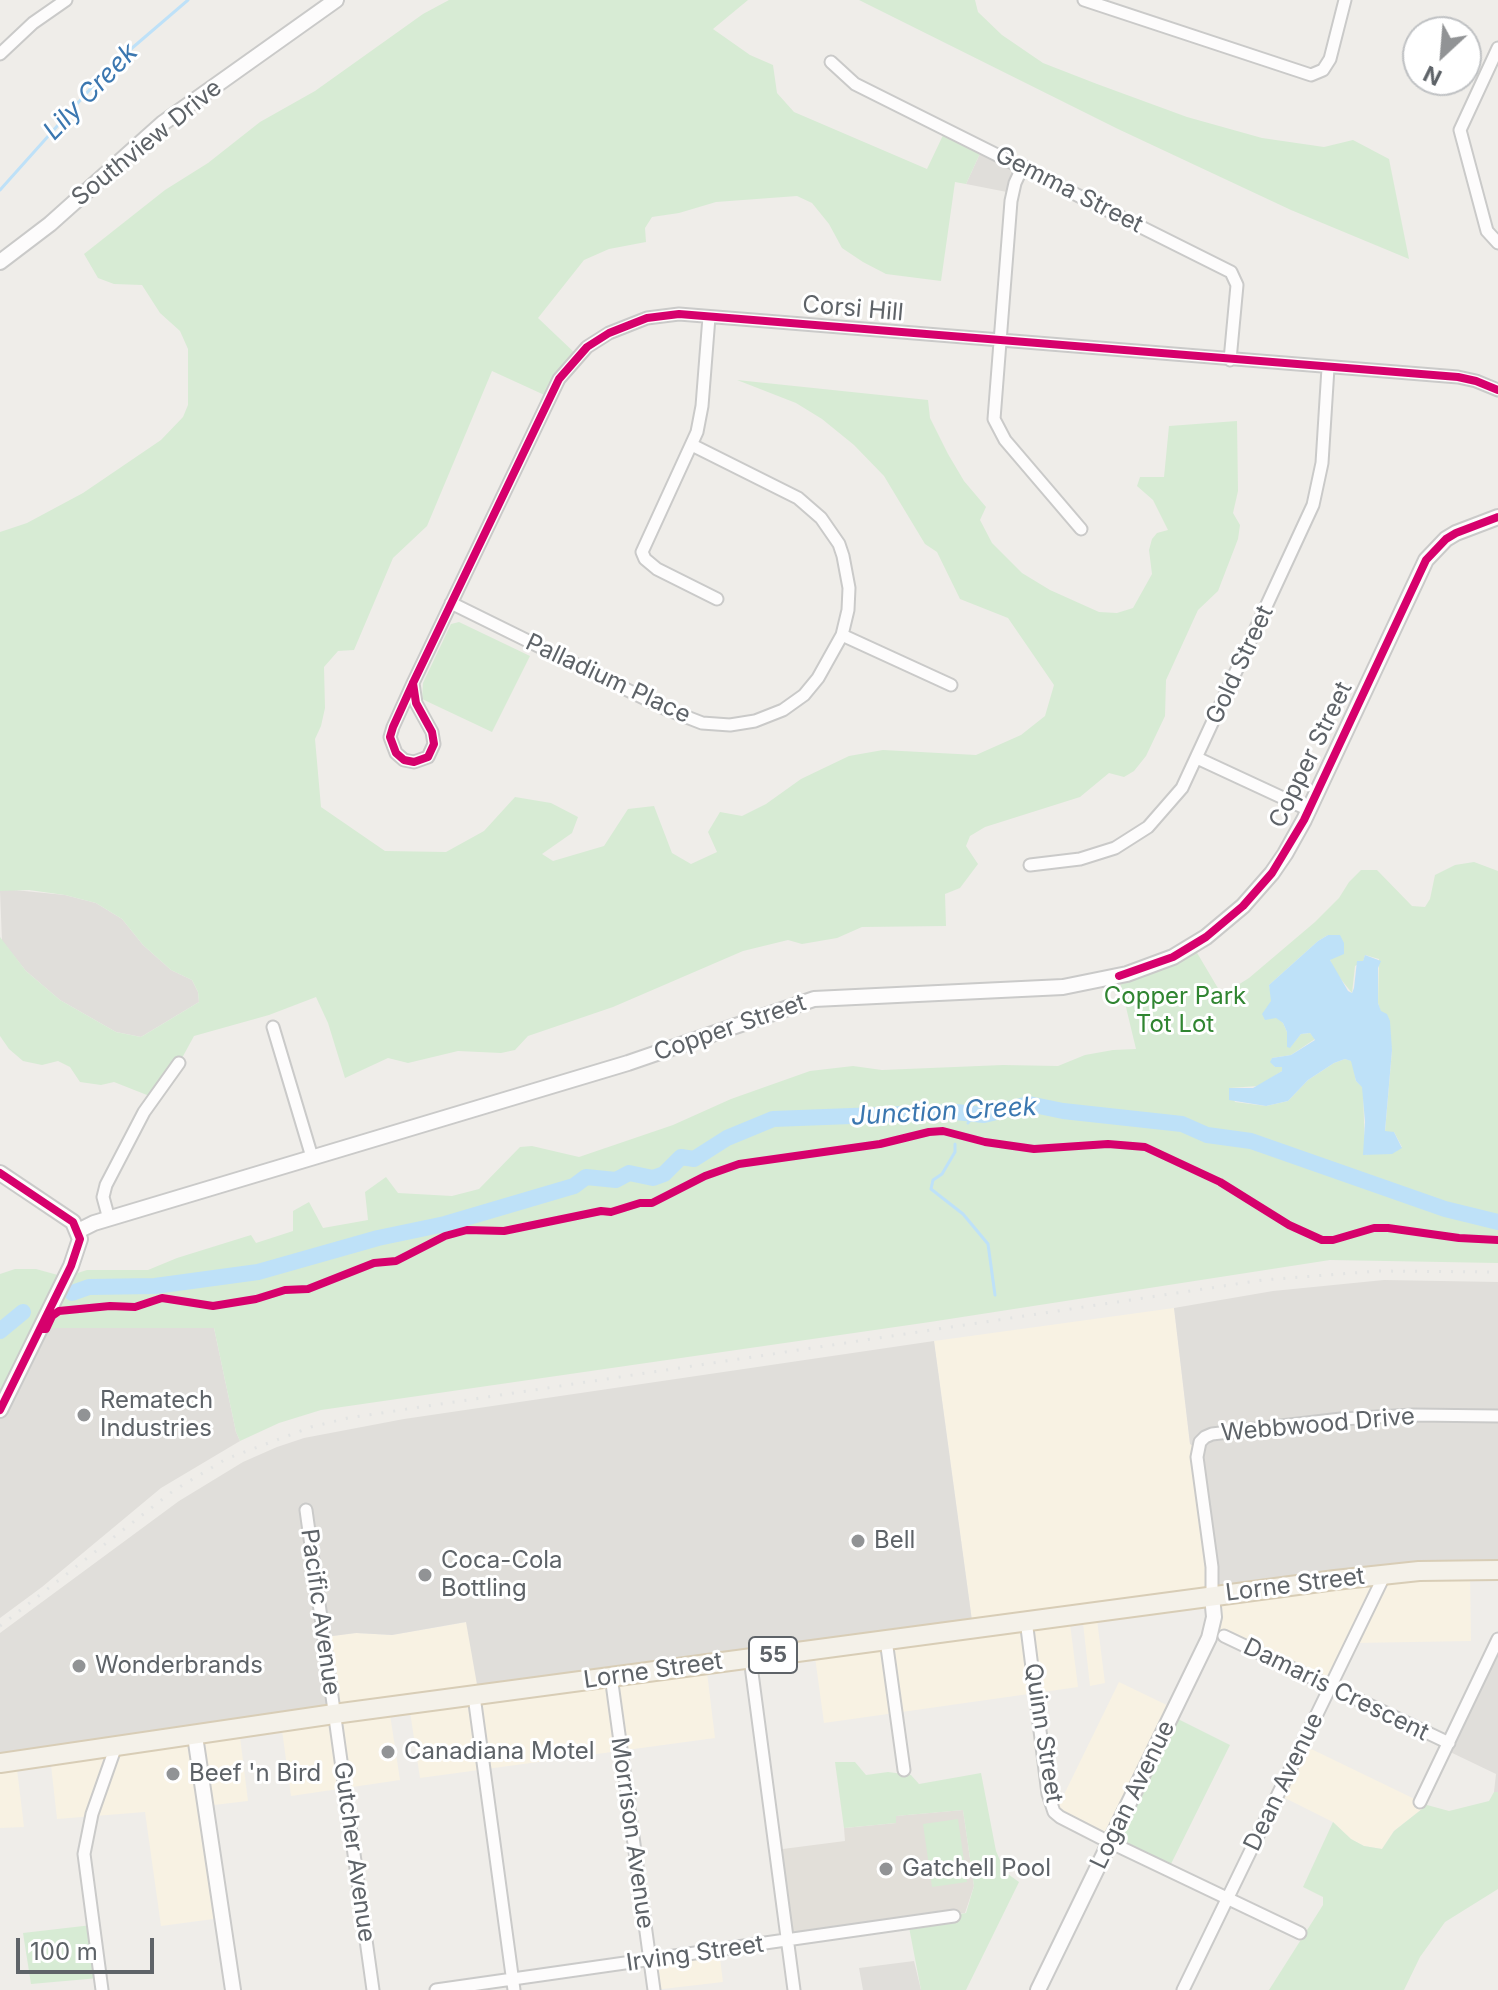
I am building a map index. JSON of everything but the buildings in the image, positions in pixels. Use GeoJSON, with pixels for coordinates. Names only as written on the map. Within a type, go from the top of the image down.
{"type":"FeatureCollection","features":[{"type":"Feature","properties":{"kind":"main road","name":"Lorne Street"},"geometry":{"type":"LineString","coordinates":[[0,1763],[334,1714],[1212,1596],[1385,1574],[1498,1570]]}},
{"type":"Feature","properties":{"kind":"street"},"geometry":{"type":"LineString","coordinates":[[0,54],[33,23],[66,0]]}},
{"type":"Feature","properties":{"kind":"street","name":"Southview Drive"},"geometry":{"type":"LineString","coordinates":[[0,262],[50,224],[163,123],[336,0]]}},
{"type":"Feature","properties":{"kind":"street"},"geometry":{"type":"LineString","coordinates":[[1084,0],[1311,75],[1323,70],[1330,59],[1345,0]]}},
{"type":"Feature","properties":{"kind":"street"},"geometry":{"type":"LineString","coordinates":[[1498,48],[1460,130],[1487,231],[1498,243]]}},
{"type":"Feature","properties":{"kind":"street","name":"Gemma Street"},"geometry":{"type":"LineString","coordinates":[[831,62],[855,84],[1231,272],[1237,285],[1230,360]]}},
{"type":"Feature","properties":{"kind":"street"},"geometry":{"type":"LineString","coordinates":[[1023,166],[1011,201],[995,425],[1081,529]]}},
{"type":"Feature","properties":{"kind":"street","name":"Corsi Hill"},"geometry":{"type":"LineString","coordinates":[[413,683],[416,703],[432,732],[434,744],[428,757],[414,762],[400,758],[390,737],[413,683],[553,391],[572,362],[599,339],[634,322],[668,315],[709,317],[1468,379],[1498,390]]}},
{"type":"Feature","properties":{"kind":"street"},"geometry":{"type":"LineString","coordinates":[[709,317],[702,406],[692,445],[642,552],[657,569],[717,599]]}},
{"type":"Feature","properties":{"kind":"street","name":"Gold Street"},"geometry":{"type":"LineString","coordinates":[[1030,865],[1092,856],[1148,827],[1170,803],[1197,758],[1313,505],[1322,463],[1328,368]]}},
{"type":"Feature","properties":{"kind":"street","name":"Palladium Place"},"geometry":{"type":"LineString","coordinates":[[451,603],[666,709],[702,723],[730,725],[755,721],[783,710],[804,695],[818,678],[842,635],[849,599],[847,568],[839,544],[821,518],[798,498],[692,445]]}},
{"type":"Feature","properties":{"kind":"street","name":"Copper Street"},"geometry":{"type":"LineString","coordinates":[[78,1231],[109,1219],[628,1063],[814,999],[1063,987],[1107,980],[1173,957],[1206,937],[1243,906],[1272,873],[1309,810],[1426,560],[1456,533],[1498,517]]}},
{"type":"Feature","properties":{"kind":"street"},"geometry":{"type":"LineString","coordinates":[[842,635],[951,685]]}},
{"type":"Feature","properties":{"kind":"street"},"geometry":{"type":"LineString","coordinates":[[1197,758],[1309,810]]}},
{"type":"Feature","properties":{"kind":"street"},"geometry":{"type":"LineString","coordinates":[[273,1027],[312,1157]]}},
{"type":"Feature","properties":{"kind":"street"},"geometry":{"type":"LineString","coordinates":[[109,1219],[103,1197],[106,1185],[144,1112],[179,1063]]}},
{"type":"Feature","properties":{"kind":"street"},"geometry":{"type":"LineString","coordinates":[[0,1173],[73,1222],[80,1239],[76,1256],[0,1410]]}},
{"type":"Feature","properties":{"kind":"street","name":"Webbwood Drive"},"geometry":{"type":"LineString","coordinates":[[1212,1596],[1212,1567],[1197,1457],[1200,1442],[1205,1437],[1341,1419],[1413,1415],[1498,1416]]}},
{"type":"Feature","properties":{"kind":"street","name":"Pacific Avenue"},"geometry":{"type":"LineString","coordinates":[[306,1510],[334,1714]]}},
{"type":"Feature","properties":{"kind":"street","name":"Dean Avenue"},"geometry":{"type":"LineString","coordinates":[[1183,1990],[1385,1574]]}},
{"type":"Feature","properties":{"kind":"street","name":"Logan Avenue"},"geometry":{"type":"LineString","coordinates":[[1038,1990],[1209,1638],[1214,1617],[1212,1596]]}},
{"type":"Feature","properties":{"kind":"street","name":"Quinn Street"},"geometry":{"type":"LineString","coordinates":[[1026,1620],[1052,1806],[1060,1817],[1300,1933]]}},
{"type":"Feature","properties":{"kind":"street","name":"Damaris Crescent"},"geometry":{"type":"LineString","coordinates":[[1224,1636],[1449,1743]]}},
{"type":"Feature","properties":{"kind":"street"},"geometry":{"type":"LineString","coordinates":[[1420,1802],[1498,1639]]}},
{"type":"Feature","properties":{"kind":"street"},"geometry":{"type":"LineString","coordinates":[[886,1640],[904,1770]]}},
{"type":"Feature","properties":{"kind":"street"},"geometry":{"type":"LineString","coordinates":[[750,1658],[794,1990]]}},
{"type":"Feature","properties":{"kind":"street","name":"Morrison Avenue"},"geometry":{"type":"LineString","coordinates":[[611,1676],[654,1990]]}},
{"type":"Feature","properties":{"kind":"street"},"geometry":{"type":"LineString","coordinates":[[474,1696],[513,1984]]}},
{"type":"Feature","properties":{"kind":"street","name":"Gutcher Avenue"},"geometry":{"type":"LineString","coordinates":[[334,1714],[373,1990]]}},
{"type":"Feature","properties":{"kind":"street"},"geometry":{"type":"LineString","coordinates":[[195,1736],[233,1990]]}},
{"type":"Feature","properties":{"kind":"street"},"geometry":{"type":"LineString","coordinates":[[102,1990],[84,1854],[92,1814],[116,1746]]}},
{"type":"Feature","properties":{"kind":"street","name":"Irving Street"},"geometry":{"type":"LineString","coordinates":[[436,1990],[513,1984],[954,1916]]}},
{"type":"Feature","properties":{"kind":"shaded area"},"geometry":{"type":"Polygon","coordinates":[[[983,147],[1022,166],[1012,193],[966,184],[983,147]]]}},
{"type":"Feature","properties":{"kind":"shaded area"},"geometry":{"type":"Polygon","coordinates":[[[0,891],[65,895],[96,903],[122,919],[143,945],[171,970],[192,980],[199,1002],[141,1037],[116,1032],[60,1000],[26,971],[2,941],[0,891]]]}},
{"type":"Feature","properties":{"kind":"shaded area"},"geometry":{"type":"Polygon","coordinates":[[[1384,1280],[1498,1282],[1498,1571],[1213,1597],[1199,1450],[1190,1444],[1174,1308],[1273,1291],[1384,1280]]]}},
{"type":"Feature","properties":{"kind":"shaded area"},"geometry":{"type":"Polygon","coordinates":[[[1174,1308],[1190,1444],[1470,1572],[1471,1641],[1354,1643],[1331,1689],[1212,1632],[1213,1597],[1096,1612],[1105,1683],[1090,1686],[1082,1614],[1069,1616],[1078,1687],[824,1723],[814,1650],[973,1628],[934,1341],[1174,1308]]]}},
{"type":"Feature","properties":{"kind":"shaded area"},"geometry":{"type":"Polygon","coordinates":[[[40,1328],[214,1328],[240,1441],[161,1488],[0,1618],[0,1387],[8,1390],[40,1328]]]}},
{"type":"Feature","properties":{"kind":"shaded area"},"geometry":{"type":"Polygon","coordinates":[[[934,1341],[973,1628],[479,1696],[466,1622],[392,1635],[356,1633],[325,1637],[335,1715],[0,1763],[0,1633],[179,1501],[243,1462],[304,1438],[404,1419],[934,1341]]]}},
{"type":"Feature","properties":{"kind":"shaded area"},"geometry":{"type":"Polygon","coordinates":[[[467,1622],[479,1695],[706,1664],[715,1738],[420,1778],[409,1705],[389,1708],[400,1780],[291,1796],[281,1723],[324,1637],[356,1633],[392,1635],[467,1622]]]}},
{"type":"Feature","properties":{"kind":"shaded area"},"geometry":{"type":"Polygon","coordinates":[[[1494,1651],[1498,1653],[1498,1792],[1494,1792],[1496,1774],[1446,1750],[1494,1651]]]}},
{"type":"Feature","properties":{"kind":"shaded area"},"geometry":{"type":"Polygon","coordinates":[[[1119,1682],[1175,1709],[1111,1843],[1055,1813],[1119,1682]]]}},
{"type":"Feature","properties":{"kind":"shaded area"},"geometry":{"type":"Polygon","coordinates":[[[239,1729],[248,1801],[205,1806],[221,1918],[161,1926],[145,1812],[57,1819],[50,1756],[239,1729]]]}},
{"type":"Feature","properties":{"kind":"shaded area"},"geometry":{"type":"Polygon","coordinates":[[[1303,1745],[1427,1805],[1394,1831],[1382,1849],[1364,1846],[1351,1839],[1333,1822],[1279,1795],[1303,1745]]]}},
{"type":"Feature","properties":{"kind":"shaded area"},"geometry":{"type":"Polygon","coordinates":[[[16,1761],[24,1827],[0,1828],[0,1763],[16,1761]]]}},
{"type":"Feature","properties":{"kind":"shaded area"},"geometry":{"type":"Polygon","coordinates":[[[963,1810],[974,1886],[965,1913],[787,1941],[775,1850],[845,1841],[844,1828],[896,1823],[895,1816],[963,1810]]]}},
{"type":"Feature","properties":{"kind":"shaded area"},"geometry":{"type":"Polygon","coordinates":[[[719,1951],[723,1982],[654,1990],[651,1961],[719,1951]]]}},
{"type":"Feature","properties":{"kind":"shaded area"},"geometry":{"type":"Polygon","coordinates":[[[914,1961],[921,1990],[863,1990],[859,1968],[914,1961]]]}},
{"type":"Feature","properties":{"kind":"green space"},"geometry":{"type":"Polygon","coordinates":[[[449,0],[748,0],[713,29],[750,55],[773,65],[777,93],[794,112],[927,169],[946,129],[983,147],[966,184],[955,182],[941,281],[886,274],[863,262],[842,248],[829,224],[812,203],[797,196],[716,202],[652,217],[645,228],[646,242],[609,249],[584,260],[538,318],[578,356],[551,398],[492,371],[427,526],[393,558],[354,650],[338,651],[324,667],[325,708],[315,739],[321,807],[385,851],[446,852],[484,831],[515,797],[551,803],[578,817],[572,833],[542,854],[553,861],[604,846],[628,809],[654,806],[672,853],[691,864],[717,852],[708,832],[720,812],[742,816],[766,804],[801,779],[849,756],[883,750],[976,755],[1021,735],[1045,716],[1054,685],[1008,618],[960,599],[937,552],[925,544],[884,476],[854,445],[822,419],[796,403],[737,380],[928,400],[930,418],[948,454],[964,481],[986,507],[980,520],[992,543],[1022,573],[1050,590],[1099,612],[1117,613],[1133,608],[1152,574],[1149,550],[1152,539],[1157,533],[1168,530],[1153,500],[1137,486],[1140,477],[1164,477],[1169,426],[1237,421],[1238,491],[1233,513],[1240,525],[1238,539],[1218,591],[1198,610],[1166,680],[1165,716],[1146,756],[1134,771],[1124,777],[1109,773],[1080,797],[985,827],[970,836],[966,846],[978,864],[960,888],[945,894],[946,926],[862,927],[837,938],[802,944],[788,940],[743,951],[613,1007],[528,1036],[515,1050],[501,1053],[458,1051],[408,1063],[388,1058],[345,1078],[328,1023],[316,997],[269,1015],[194,1036],[176,1069],[144,1112],[147,1095],[114,1082],[101,1085],[80,1082],[70,1067],[58,1061],[42,1065],[23,1061],[0,1036],[0,937],[26,971],[60,1000],[116,1032],[141,1037],[199,1002],[192,980],[171,970],[143,945],[122,919],[96,903],[29,890],[0,891],[0,532],[27,523],[83,493],[161,440],[183,417],[188,405],[188,349],[180,331],[160,313],[142,285],[114,284],[98,278],[84,254],[165,190],[208,163],[260,122],[315,91],[423,14],[449,0]]]}},
{"type":"Feature","properties":{"kind":"green space"},"geometry":{"type":"Polygon","coordinates":[[[859,0],[975,0],[978,12],[1002,35],[1043,63],[1097,84],[1187,117],[1262,138],[1324,147],[1353,140],[1389,159],[1409,259],[1291,210],[1118,129],[859,0]]]}},
{"type":"Feature","properties":{"kind":"green space"},"geometry":{"type":"Polygon","coordinates":[[[459,622],[530,656],[492,732],[422,699],[423,683],[451,624],[459,622]]]}},
{"type":"Feature","properties":{"kind":"green space","name":"Copper Park Tot Lot"},"geometry":{"type":"Polygon","coordinates":[[[1474,862],[1498,871],[1498,1263],[1330,1260],[930,1322],[321,1410],[279,1423],[240,1441],[214,1328],[40,1328],[8,1390],[0,1387],[0,1274],[15,1269],[36,1269],[65,1277],[87,1270],[148,1270],[251,1235],[256,1243],[293,1231],[293,1211],[309,1202],[323,1228],[368,1220],[365,1192],[386,1177],[398,1193],[452,1196],[479,1189],[520,1147],[532,1146],[579,1157],[673,1125],[731,1099],[810,1071],[853,1066],[882,1070],[1058,1066],[1085,1055],[1136,1049],[1119,978],[1193,946],[1222,995],[1249,978],[1315,922],[1361,870],[1377,870],[1412,906],[1425,907],[1435,875],[1455,865],[1474,862]],[[1328,935],[1318,941],[1269,985],[1276,1017],[1283,1023],[1290,1047],[1301,1034],[1310,1033],[1315,1039],[1291,1055],[1272,1058],[1271,1062],[1275,1067],[1282,1067],[1282,1071],[1259,1086],[1229,1088],[1235,1102],[1266,1106],[1288,1101],[1308,1080],[1334,1063],[1345,1059],[1352,1061],[1356,1081],[1363,1087],[1365,1155],[1402,1147],[1394,1132],[1385,1132],[1392,1050],[1378,1003],[1379,959],[1365,955],[1363,962],[1355,966],[1352,993],[1335,972],[1330,960],[1340,935],[1328,935]]]}},
{"type":"Feature","properties":{"kind":"green space"},"geometry":{"type":"Polygon","coordinates":[[[1172,1716],[1230,1745],[1168,1870],[1111,1843],[1172,1716]]]}},
{"type":"Feature","properties":{"kind":"green space"},"geometry":{"type":"Polygon","coordinates":[[[835,1762],[855,1762],[866,1775],[888,1772],[911,1775],[919,1784],[981,1773],[996,1851],[1005,1872],[1019,1882],[966,1990],[921,1990],[908,1922],[966,1913],[974,1886],[963,1810],[896,1816],[896,1823],[844,1828],[835,1762]]]}},
{"type":"Feature","properties":{"kind":"green space"},"geometry":{"type":"Polygon","coordinates":[[[1494,1792],[1498,1792],[1498,1889],[1445,1922],[1420,1957],[1404,1990],[1269,1990],[1323,1905],[1323,1897],[1303,1887],[1333,1822],[1351,1839],[1364,1846],[1382,1849],[1394,1831],[1427,1805],[1449,1811],[1489,1801],[1494,1792]]]}},
{"type":"Feature","properties":{"kind":"green space"},"geometry":{"type":"Polygon","coordinates":[[[958,1819],[967,1882],[932,1887],[923,1824],[958,1819]]]}},
{"type":"Feature","properties":{"kind":"green space"},"geometry":{"type":"Polygon","coordinates":[[[92,1925],[99,1978],[31,1984],[23,1933],[92,1925]]]}},
{"type":"Feature","properties":{"kind":"water"},"geometry":{"type":"Polygon","coordinates":[[[1328,935],[1340,935],[1344,943],[1344,954],[1330,960],[1352,993],[1357,961],[1363,961],[1365,955],[1381,961],[1378,968],[1378,1003],[1390,1021],[1392,1050],[1385,1131],[1394,1132],[1402,1148],[1392,1154],[1363,1155],[1365,1122],[1362,1087],[1356,1081],[1351,1061],[1345,1059],[1308,1080],[1288,1101],[1266,1106],[1229,1100],[1229,1088],[1253,1088],[1282,1071],[1282,1067],[1275,1067],[1270,1062],[1272,1058],[1291,1055],[1315,1040],[1310,1033],[1301,1034],[1290,1048],[1287,1047],[1287,1032],[1283,1023],[1276,1018],[1265,1020],[1262,1014],[1271,1001],[1269,985],[1328,935]]]}},
{"type":"Feature","properties":{"kind":"waterway","name":"Lily Creek"},"geometry":{"type":"LineString","coordinates":[[0,190],[110,67],[188,0]]}},
{"type":"Feature","properties":{"kind":"waterway","name":"Junction Creek"},"geometry":{"type":"LineString","coordinates":[[72,1293],[89,1287],[155,1286],[258,1272],[378,1238],[445,1224],[574,1186],[586,1177],[616,1180],[629,1173],[653,1178],[664,1174],[681,1157],[694,1159],[727,1138],[773,1119],[956,1112],[984,1115],[1029,1104],[1063,1111],[1182,1124],[1207,1135],[1251,1141],[1445,1209],[1498,1222]]}},
{"type":"Feature","properties":{"kind":"waterway"},"geometry":{"type":"LineString","coordinates":[[968,1123],[973,1116]]}},
{"type":"Feature","properties":{"kind":"waterway"},"geometry":{"type":"LineString","coordinates":[[955,1144],[955,1152],[942,1174],[933,1180],[931,1189],[963,1214],[988,1244],[995,1295]]}},
{"type":"Feature","properties":{"kind":"waterway","name":"Junction Creek"},"geometry":{"type":"LineString","coordinates":[[0,1331],[23,1312]]}},
{"type":"Feature","properties":{"kind":"railway"},"geometry":{"type":"LineString","coordinates":[[0,1626],[173,1491],[226,1459],[311,1427],[348,1418],[1263,1280],[1378,1271],[1498,1272]]}},
{"type":"Feature","properties":{"kind":"cycle path"},"geometry":{"type":"LineString","coordinates":[[413,683],[416,703],[432,732],[434,744],[428,757],[414,762],[404,760],[396,753],[390,737],[393,727],[413,683],[559,379],[587,347],[609,333],[647,318],[679,314],[1458,377],[1498,390]]}},
{"type":"Feature","properties":{"kind":"cycle path"},"geometry":{"type":"LineString","coordinates":[[1119,976],[1173,957],[1206,937],[1243,906],[1272,873],[1304,820],[1426,560],[1456,533],[1498,517]]}},
{"type":"Feature","properties":{"kind":"cycle path"},"geometry":{"type":"LineString","coordinates":[[40,1329],[46,1329],[52,1316],[59,1311],[135,1307],[162,1298],[213,1306],[256,1299],[285,1290],[308,1289],[374,1263],[396,1261],[445,1236],[467,1230],[504,1231],[601,1211],[611,1212],[640,1203],[652,1203],[705,1176],[739,1164],[880,1144],[943,1131],[985,1142],[1034,1149],[1108,1144],[1145,1147],[1220,1182],[1289,1225],[1322,1240],[1333,1240],[1374,1228],[1498,1240]]}},
{"type":"Feature","properties":{"kind":"cycle path"},"geometry":{"type":"LineString","coordinates":[[0,1173],[73,1222],[80,1239],[71,1266],[0,1410]]}},
{"type":"Feature","properties":{"kind":"place","name":"Rematech Industries"},"geometry":{"type":"Point","coordinates":[84,1415]}},
{"type":"Feature","properties":{"kind":"place","name":"Bell"},"geometry":{"type":"Point","coordinates":[858,1541]}},
{"type":"Feature","properties":{"kind":"place","name":"Coca-Cola Bottling"},"geometry":{"type":"Point","coordinates":[425,1575]}},
{"type":"Feature","properties":{"kind":"place","name":"Wonderbrands"},"geometry":{"type":"Point","coordinates":[79,1666]}},
{"type":"Feature","properties":{"kind":"place","name":"Canadiana Motel"},"geometry":{"type":"Point","coordinates":[388,1752]}},
{"type":"Feature","properties":{"kind":"place","name":"Beef 'n Bird"},"geometry":{"type":"Point","coordinates":[173,1774]}},
{"type":"Feature","properties":{"kind":"place","name":"Gatchell Pool"},"geometry":{"type":"Point","coordinates":[886,1869]}}]}
